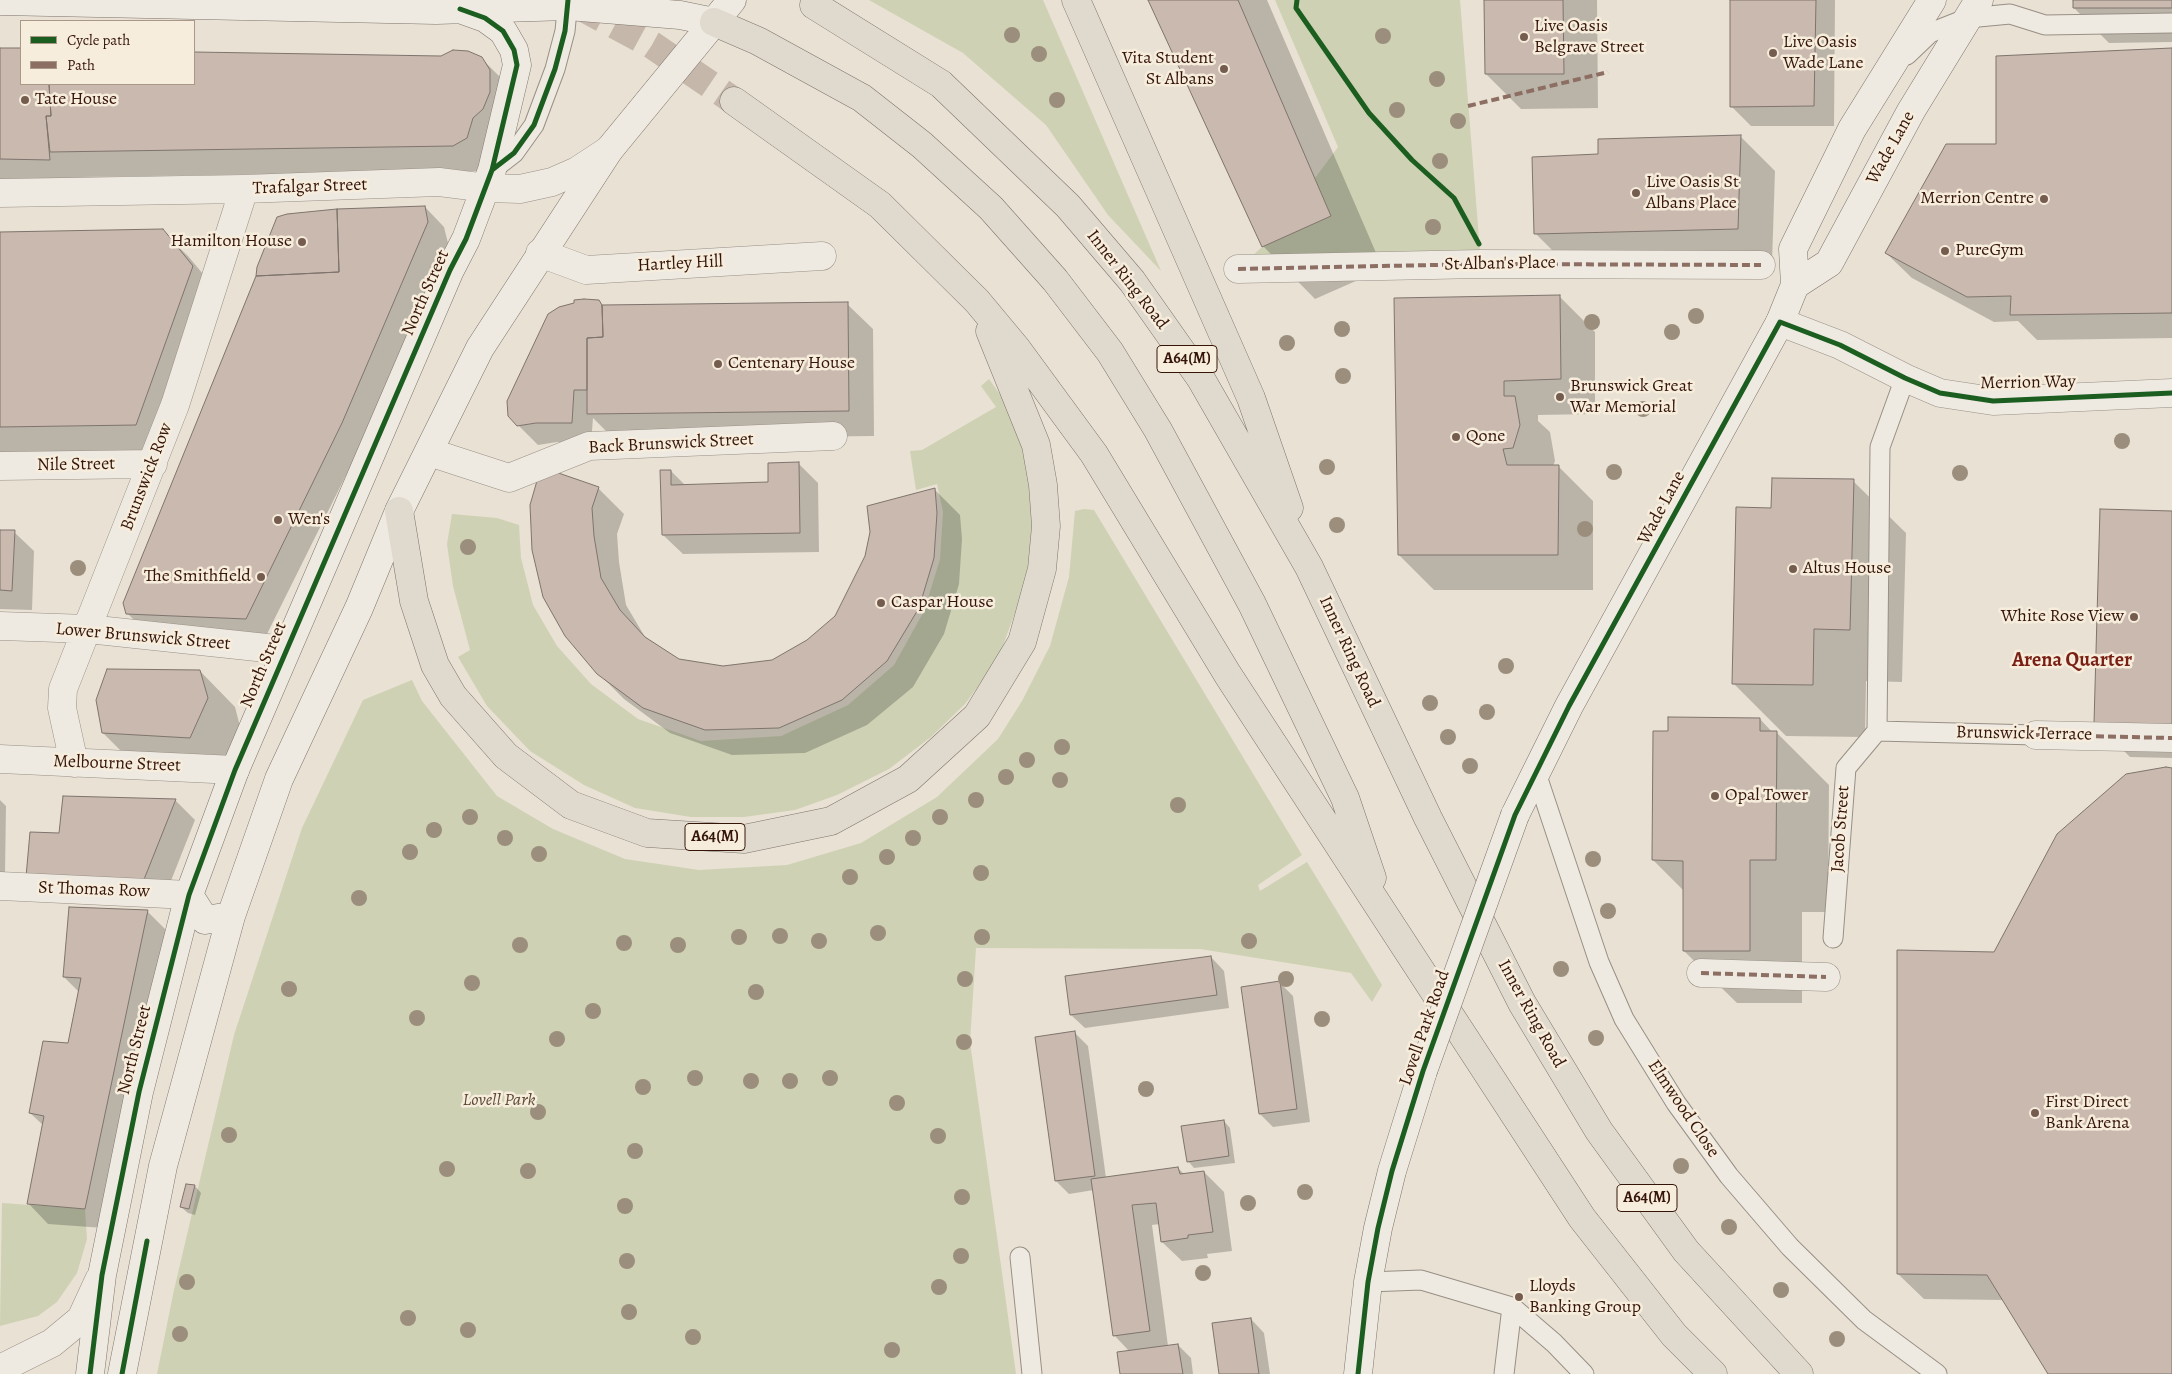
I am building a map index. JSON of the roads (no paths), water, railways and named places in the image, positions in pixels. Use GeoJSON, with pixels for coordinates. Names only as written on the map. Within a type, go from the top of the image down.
{"type":"FeatureCollection","features":[{"type":"Feature","properties":{"kind":"highway","name":"A64(M)"},"geometry":{"type":"LineString","coordinates":[[1076,0],[1251,398],[1309,568]]}},
{"type":"Feature","properties":{"kind":"highway","name":"Inner Ring Road"},"geometry":{"type":"LineString","coordinates":[[814,5],[941,84],[1068,206],[1132,281],[1201,379],[1309,568],[1428,818],[1522,1003],[1598,1131],[1686,1251],[1799,1374]]}},
{"type":"Feature","properties":{"kind":"highway","name":"A64(M)"},"geometry":{"type":"LineString","coordinates":[[714,22],[758,41],[862,98],[922,145],[991,208],[1054,280],[1110,352],[1158,430],[1252,604],[1344,798],[1385,918]]}},
{"type":"Feature","properties":{"kind":"highway","name":"A64(M)"},"geometry":{"type":"LineString","coordinates":[[734,101],[880,205],[978,301],[1017,349],[1094,454],[1228,675],[1582,1218],[1674,1335],[1713,1374]]}},
{"type":"Feature","properties":{"kind":"highway","name":"A64(M)"},"geometry":{"type":"LineString","coordinates":[[400,511],[414,601],[435,665],[453,696],[506,756],[572,804],[647,833],[744,839],[831,821],[908,779],[977,716],[1022,642],[1042,570],[1046,526],[1043,485],[1036,445],[1020,400],[978,301]]}},
{"type":"Feature","properties":{"kind":"street"},"geometry":{"type":"LineString","coordinates":[[460,9],[486,0]]}},
{"type":"Feature","properties":{"kind":"street"},"geometry":{"type":"LineString","coordinates":[[122,1374],[163,1166],[231,916],[279,779],[359,608],[400,511],[480,348],[540,253],[609,150],[732,0]]}},
{"type":"Feature","properties":{"kind":"street","name":"Wade Lane"},"geometry":{"type":"LineString","coordinates":[[1569,706],[1780,322],[1795,285],[1793,249],[1852,129],[1932,0]]}},
{"type":"Feature","properties":{"kind":"street"},"geometry":{"type":"LineString","coordinates":[[0,1],[460,9],[568,3],[680,8],[714,22]]}},
{"type":"Feature","properties":{"kind":"street"},"geometry":{"type":"LineString","coordinates":[[676,68],[680,8]]}},
{"type":"Feature","properties":{"kind":"street"},"geometry":{"type":"LineString","coordinates":[[460,9],[485,18],[503,31],[514,50],[517,66],[490,179]]}},
{"type":"Feature","properties":{"kind":"street","name":"Wade Lane"},"geometry":{"type":"LineString","coordinates":[[1795,285],[1829,263],[1911,111],[1974,9]]}},
{"type":"Feature","properties":{"kind":"street","name":"Trafalgar Street"},"geometry":{"type":"LineString","coordinates":[[0,193],[244,189],[490,179],[520,189],[552,182],[577,171],[609,150]]}},
{"type":"Feature","properties":{"kind":"street","name":"North Street"},"geometry":{"type":"LineString","coordinates":[[90,1374],[102,1275],[139,1092],[189,895],[234,770],[490,179]]}},
{"type":"Feature","properties":{"kind":"street","name":"Brunswick Row"},"geometry":{"type":"LineString","coordinates":[[74,762],[62,708],[63,689],[176,405],[244,189]]}},
{"type":"Feature","properties":{"kind":"street","name":"Hartley Hill"},"geometry":{"type":"LineString","coordinates":[[540,253],[586,270],[822,256]]}},
{"type":"Feature","properties":{"kind":"street","name":"St Alban's Place"},"geometry":{"type":"LineString","coordinates":[[1238,269],[1491,264],[1761,265]]}},
{"type":"Feature","properties":{"kind":"street","name":"Merrion Way"},"geometry":{"type":"LineString","coordinates":[[1780,322],[1840,345],[1905,378],[1940,393],[1993,401],[2172,393]]}},
{"type":"Feature","properties":{"kind":"street","name":"Back Brunswick Street"},"geometry":{"type":"LineString","coordinates":[[429,452],[509,478],[589,446],[833,436]]}},
{"type":"Feature","properties":{"kind":"street","name":"Nile Street"},"geometry":{"type":"LineString","coordinates":[[0,466],[153,464]]}},
{"type":"Feature","properties":{"kind":"street","name":"Lower Brunswick Street"},"geometry":{"type":"LineString","coordinates":[[0,626],[88,629],[285,650]]}},
{"type":"Feature","properties":{"kind":"street","name":"Lovell Park Road"},"geometry":{"type":"LineString","coordinates":[[1358,1374],[1368,1282],[1378,1228],[1392,1171],[1423,1071],[1515,815],[1569,706]]}},
{"type":"Feature","properties":{"kind":"street","name":"Brunswick Terrace"},"geometry":{"type":"LineString","coordinates":[[2036,735],[2172,738]]}},
{"type":"Feature","properties":{"kind":"street","name":"Melbourne Street"},"geometry":{"type":"LineString","coordinates":[[0,759],[234,770]]}},
{"type":"Feature","properties":{"kind":"street","name":"St Thomas Row"},"geometry":{"type":"LineString","coordinates":[[0,886],[189,895]]}},
{"type":"Feature","properties":{"kind":"street"},"geometry":{"type":"LineString","coordinates":[[189,895],[205,920],[231,916]]}},
{"type":"Feature","properties":{"kind":"street"},"geometry":{"type":"LineString","coordinates":[[1700,973],[1826,977]]}},
{"type":"Feature","properties":{"kind":"street"},"geometry":{"type":"LineString","coordinates":[[8,1370],[52,1343],[82,1319],[102,1275]]}},
{"type":"Feature","properties":{"kind":"lane","name":"North Street"},"geometry":{"type":"LineString","coordinates":[[490,179],[514,153],[534,125],[555,69],[568,3]]}},
{"type":"Feature","properties":{"kind":"lane"},"geometry":{"type":"LineString","coordinates":[[1887,73],[1930,33],[1974,9],[2006,7],[2045,25],[2172,23]]}},
{"type":"Feature","properties":{"kind":"lane"},"geometry":{"type":"LineString","coordinates":[[1877,731],[1880,447],[1905,378]]}},
{"type":"Feature","properties":{"kind":"lane","name":"Brunswick Terrace"},"geometry":{"type":"LineString","coordinates":[[1877,731],[2036,735]]}},
{"type":"Feature","properties":{"kind":"lane","name":"Jacob Street"},"geometry":{"type":"LineString","coordinates":[[1833,938],[1846,768],[1877,731]]}},
{"type":"Feature","properties":{"kind":"lane","name":"Elmwood Close"},"geometry":{"type":"LineString","coordinates":[[1536,772],[1599,962],[1624,1019],[1676,1103],[1729,1176],[1790,1247],[1864,1320],[1937,1374]]}},
{"type":"Feature","properties":{"kind":"lane"},"geometry":{"type":"LineString","coordinates":[[1020,1257],[1032,1374]]}},
{"type":"Feature","properties":{"kind":"lane"},"geometry":{"type":"LineString","coordinates":[[1368,1282],[1421,1280],[1512,1307],[1554,1343],[1584,1374]]}},
{"type":"Feature","properties":{"kind":"lane"},"geometry":{"type":"LineString","coordinates":[[1504,1374],[1512,1307]]}},
{"type":"Feature","properties":{"kind":"tunnel"},"geometry":{"type":"LineString","coordinates":[[578,5],[652,45],[734,101]]}},
{"type":"Feature","properties":{"kind":"place","name":"Live Oasis Belgrave Street"},"geometry":{"type":"Point","coordinates":[1524,37]}},
{"type":"Feature","properties":{"kind":"place","name":"Live Oasis Wade Lane"},"geometry":{"type":"Point","coordinates":[1773,53]}},
{"type":"Feature","properties":{"kind":"place","name":"Vita Student St Albans"},"geometry":{"type":"Point","coordinates":[1224,69]}},
{"type":"Feature","properties":{"kind":"place","name":"Tate House"},"geometry":{"type":"Point","coordinates":[25,100]}},
{"type":"Feature","properties":{"kind":"place","name":"Live Oasis St Albans Place"},"geometry":{"type":"Point","coordinates":[1636,193]}},
{"type":"Feature","properties":{"kind":"place","name":"Merrion Centre"},"geometry":{"type":"Point","coordinates":[2044,199]}},
{"type":"Feature","properties":{"kind":"place","name":"Hamilton House"},"geometry":{"type":"Point","coordinates":[302,242]}},
{"type":"Feature","properties":{"kind":"place","name":"PureGym"},"geometry":{"type":"Point","coordinates":[1945,251]}},
{"type":"Feature","properties":{"kind":"place","name":"Centenary House"},"geometry":{"type":"Point","coordinates":[718,364]}},
{"type":"Feature","properties":{"kind":"place","name":"Brunswick Great War Memorial"},"geometry":{"type":"Point","coordinates":[1560,397]}},
{"type":"Feature","properties":{"kind":"place","name":"Qone"},"geometry":{"type":"Point","coordinates":[1456,437]}},
{"type":"Feature","properties":{"kind":"place","name":"Wen's"},"geometry":{"type":"Point","coordinates":[278,520]}},
{"type":"Feature","properties":{"kind":"place","name":"Altus House"},"geometry":{"type":"Point","coordinates":[1793,569]}},
{"type":"Feature","properties":{"kind":"place","name":"The Smithfield"},"geometry":{"type":"Point","coordinates":[261,577]}},
{"type":"Feature","properties":{"kind":"place","name":"Caspar House"},"geometry":{"type":"Point","coordinates":[881,603]}},
{"type":"Feature","properties":{"kind":"place","name":"White Rose View"},"geometry":{"type":"Point","coordinates":[2134,617]}},
{"type":"Feature","properties":{"kind":"place","name":"Opal Tower"},"geometry":{"type":"Point","coordinates":[1715,796]}},
{"type":"Feature","properties":{"kind":"place","name":"First Direct Bank Arena"},"geometry":{"type":"Point","coordinates":[2035,1113]}},
{"type":"Feature","properties":{"kind":"place","name":"Lloyds Banking Group"},"geometry":{"type":"Point","coordinates":[1519,1297]}},
{"type":"Feature","properties":{"kind":"district","name":"Arena Quarter"},"geometry":{"type":"Point","coordinates":[2072,661]}},
{"type":"Feature","properties":{"kind":"park label","name":"Lovell Park"},"geometry":{"type":"Point","coordinates":[499,1101]}}]}
